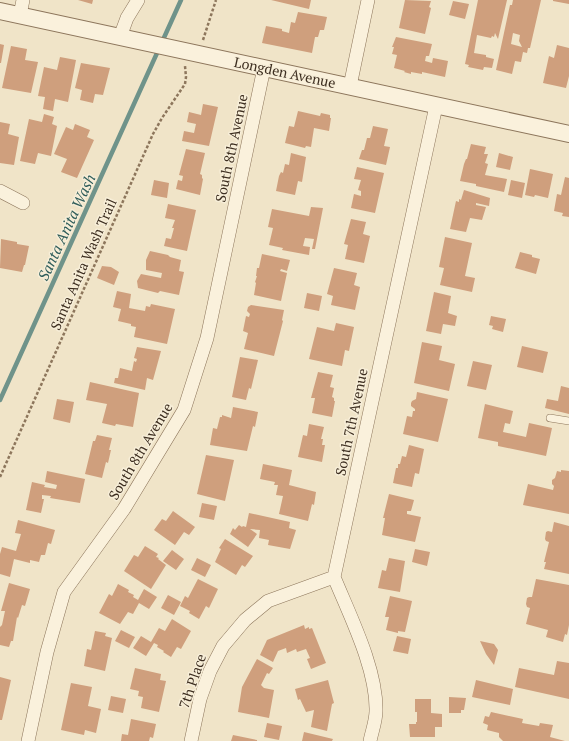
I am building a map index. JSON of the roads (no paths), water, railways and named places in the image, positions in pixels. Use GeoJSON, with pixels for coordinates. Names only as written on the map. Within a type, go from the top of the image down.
{"type":"FeatureCollection","features":[{"type":"Feature","properties":{"kind":"street"},"geometry":{"type":"LineString","coordinates":[[120,37],[127,18],[138,0]]}},
{"type":"Feature","properties":{"kind":"street"},"geometry":{"type":"LineString","coordinates":[[350,86],[368,0]]}},
{"type":"Feature","properties":{"kind":"street","name":"Longden Avenue"},"geometry":{"type":"LineString","coordinates":[[0,11],[22,8],[120,37],[152,44],[182,56],[264,68],[569,134]]}},
{"type":"Feature","properties":{"kind":"street","name":"South 8th Avenue"},"geometry":{"type":"LineString","coordinates":[[28,741],[47,652],[64,592],[124,509],[184,410],[207,338],[264,68]]}},
{"type":"Feature","properties":{"kind":"street","name":"South 7th Avenue"},"geometry":{"type":"LineString","coordinates":[[334,577],[436,106]]}},
{"type":"Feature","properties":{"kind":"street"},"geometry":{"type":"LineString","coordinates":[[0,191],[23,203]]}},
{"type":"Feature","properties":{"kind":"street"},"geometry":{"type":"LineString","coordinates":[[334,577],[373,679],[376,712],[370,741]]}},
{"type":"Feature","properties":{"kind":"street","name":"7th Place"},"geometry":{"type":"LineString","coordinates":[[191,741],[200,699],[210,671],[223,646],[245,620],[268,601],[334,577]]}},
{"type":"Feature","properties":{"kind":"lane"},"geometry":{"type":"LineString","coordinates":[[550,418],[569,422]]}},
{"type":"Feature","properties":{"kind":"waterway","name":"Santa Anita Wash"},"geometry":{"type":"LineString","coordinates":[[0,400],[181,0]]}}]}
